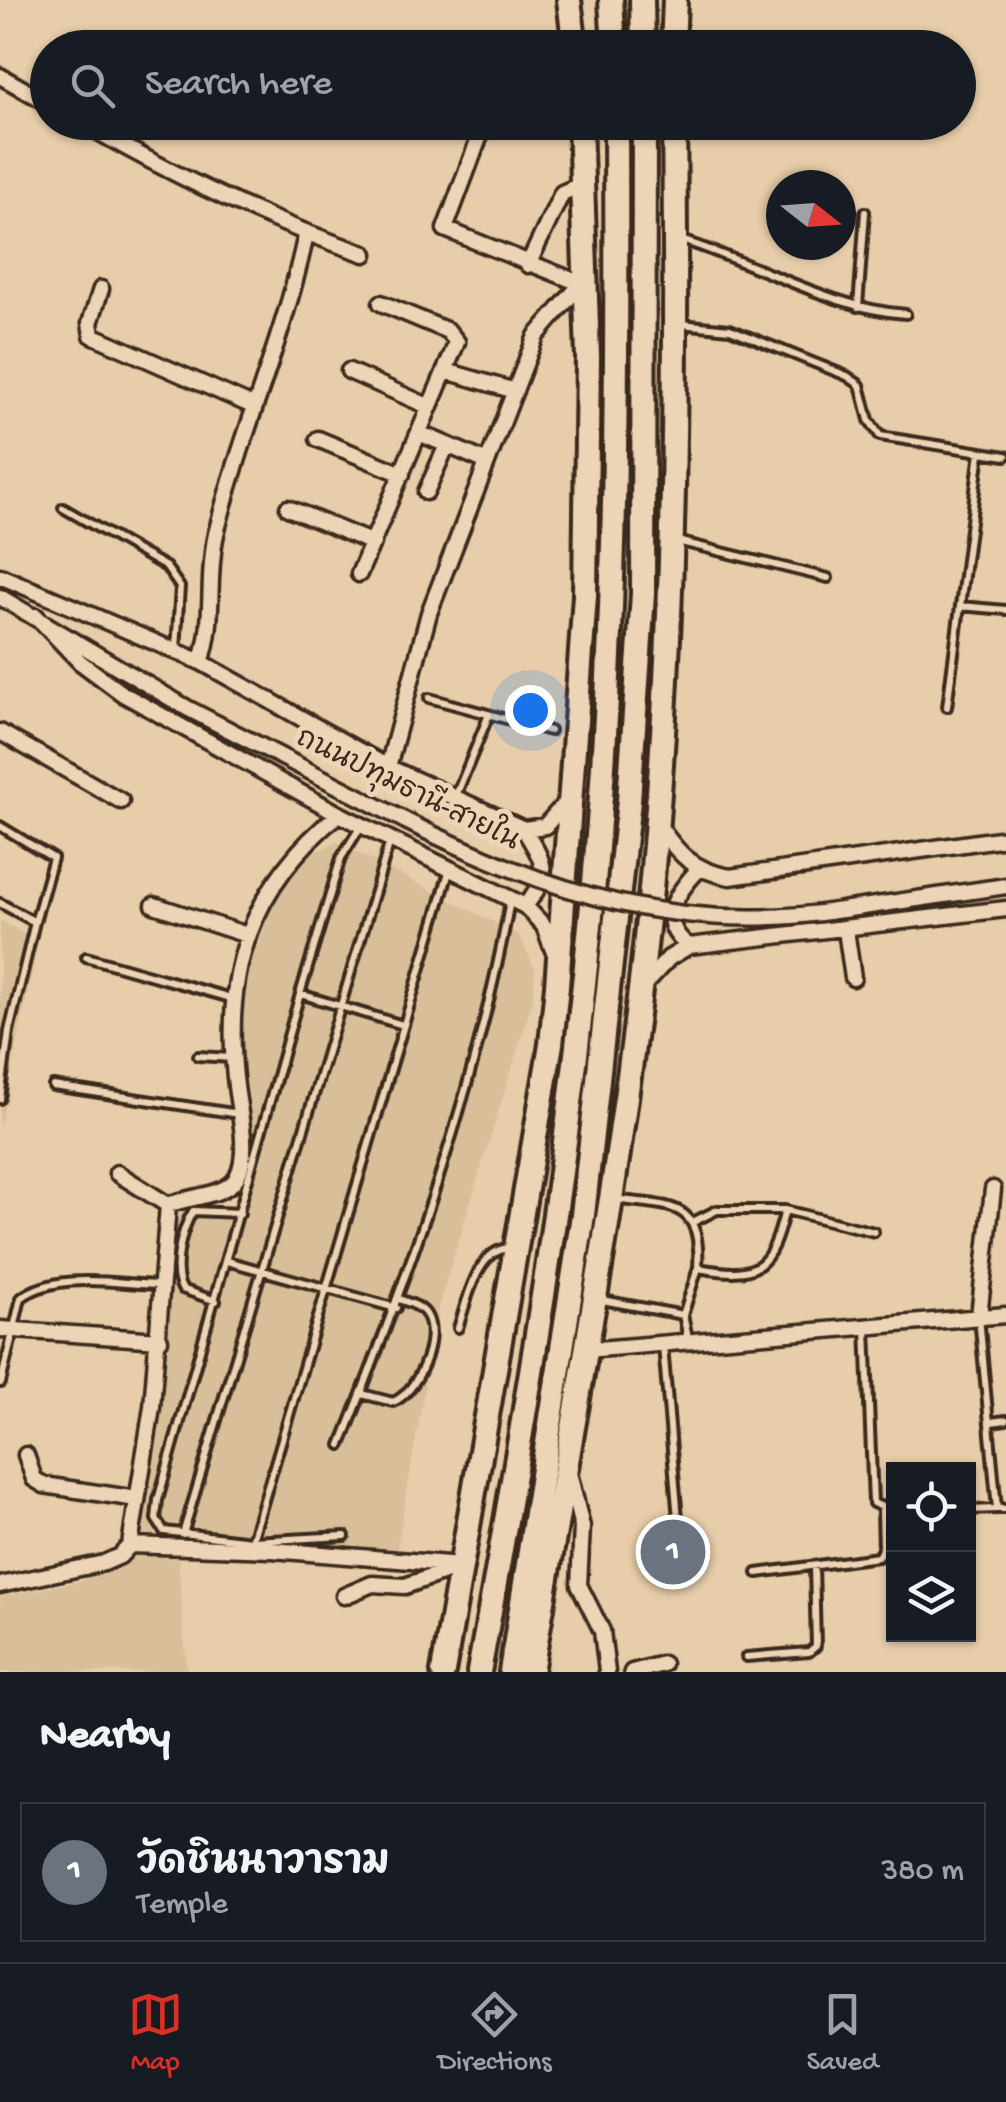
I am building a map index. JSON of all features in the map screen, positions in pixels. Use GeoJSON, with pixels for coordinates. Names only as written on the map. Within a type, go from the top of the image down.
{"type":"FeatureCollection","features":[{"type":"Feature","properties":{"kind":"main road"},"geometry":{"type":"LineString","coordinates":[[569,0],[573,30]]}},
{"type":"Feature","properties":{"kind":"main road"},"geometry":{"type":"LineString","coordinates":[[611,0],[613,30]]}},
{"type":"Feature","properties":{"kind":"main road"},"geometry":{"type":"LineString","coordinates":[[642,0],[643,30]]}},
{"type":"Feature","properties":{"kind":"main road"},"geometry":{"type":"LineString","coordinates":[[674,30],[675,0]]}},
{"type":"Feature","properties":{"kind":"main road"},"geometry":{"type":"LineString","coordinates":[[443,1672],[551,1044],[557,986],[585,595],[587,286],[581,140]]}},
{"type":"Feature","properties":{"kind":"main road"},"geometry":{"type":"LineString","coordinates":[[479,1672],[557,1212],[600,799],[613,594],[616,140]]}},
{"type":"Feature","properties":{"kind":"main road"},"geometry":{"type":"LineString","coordinates":[[511,1672],[583,1215],[611,990],[643,594],[644,140]]}},
{"type":"Feature","properties":{"kind":"main road"},"geometry":{"type":"LineString","coordinates":[[530,1672],[613,1199],[657,822],[672,539],[674,140]]}},
{"type":"Feature","properties":{"kind":"main road"},"geometry":{"type":"LineString","coordinates":[[645,260],[676,299]]}},
{"type":"Feature","properties":{"kind":"main road"},"geometry":{"type":"LineString","coordinates":[[588,410],[617,336]]}},
{"type":"Feature","properties":{"kind":"main road"},"geometry":{"type":"LineString","coordinates":[[551,1044],[557,1212]]}},
{"type":"Feature","properties":{"kind":"main road"},"geometry":{"type":"LineString","coordinates":[[583,1215],[631,1054]]}},
{"type":"Feature","properties":{"kind":"street"},"geometry":{"type":"LineString","coordinates":[[0,76],[30,93]]}},
{"type":"Feature","properties":{"kind":"street"},"geometry":{"type":"LineString","coordinates":[[113,140],[166,171],[306,234],[365,254]]}},
{"type":"Feature","properties":{"kind":"street"},"geometry":{"type":"LineString","coordinates":[[478,140],[444,230],[587,286]]}},
{"type":"Feature","properties":{"kind":"street"},"geometry":{"type":"LineString","coordinates":[[528,264],[562,193],[583,184]]}},
{"type":"Feature","properties":{"kind":"street"},"geometry":{"type":"LineString","coordinates":[[201,662],[212,632],[215,539],[290,310],[306,234]]}},
{"type":"Feature","properties":{"kind":"street"},"geometry":{"type":"LineString","coordinates":[[388,767],[429,613],[536,336],[574,292],[587,286]]}},
{"type":"Feature","properties":{"kind":"street"},"geometry":{"type":"LineString","coordinates":[[100,290],[90,322],[92,336],[255,408]]}},
{"type":"Feature","properties":{"kind":"street"},"geometry":{"type":"LineString","coordinates":[[360,574],[457,342],[448,332],[381,303]]}},
{"type":"Feature","properties":{"kind":"street"},"geometry":{"type":"LineString","coordinates":[[349,371],[430,407]]}},
{"type":"Feature","properties":{"kind":"street"},"geometry":{"type":"LineString","coordinates":[[446,371],[515,391]]}},
{"type":"Feature","properties":{"kind":"street"},"geometry":{"type":"LineString","coordinates":[[420,433],[488,462]]}},
{"type":"Feature","properties":{"kind":"street"},"geometry":{"type":"LineString","coordinates":[[318,439],[402,474]]}},
{"type":"Feature","properties":{"kind":"street"},"geometry":{"type":"LineString","coordinates":[[426,492],[447,445]]}},
{"type":"Feature","properties":{"kind":"street"},"geometry":{"type":"LineString","coordinates":[[288,508],[372,543]]}},
{"type":"Feature","properties":{"kind":"street","name":"ถนนปทุมธานี-สายใน"},"geometry":{"type":"LineString","coordinates":[[0,576],[201,662],[388,767],[524,830],[545,826],[572,796]]}},
{"type":"Feature","properties":{"kind":"street","name":"ถนนปทุมธานี-สายใน"},"geometry":{"type":"LineString","coordinates":[[0,598],[186,708],[500,868],[640,909],[735,918],[795,918],[1006,886]]}},
{"type":"Feature","properties":{"kind":"street"},"geometry":{"type":"LineString","coordinates":[[36,616],[80,662],[123,694],[339,814],[518,903],[544,926],[553,944],[557,986]]}},
{"type":"Feature","properties":{"kind":"street"},"geometry":{"type":"LineString","coordinates":[[0,732],[121,801]]}},
{"type":"Feature","properties":{"kind":"street"},"geometry":{"type":"LineString","coordinates":[[117,1174],[168,1204],[227,1188],[237,1176],[242,1156],[232,1058],[234,999],[246,935],[288,860],[339,814]]}},
{"type":"Feature","properties":{"kind":"street"},"geometry":{"type":"LineString","coordinates":[[657,822],[676,849],[699,870],[750,878],[1006,838]]}},
{"type":"Feature","properties":{"kind":"street"},"geometry":{"type":"LineString","coordinates":[[518,903],[542,884],[544,870],[524,830]]}},
{"type":"Feature","properties":{"kind":"street"},"geometry":{"type":"LineString","coordinates":[[689,946],[672,928],[671,905],[679,890],[699,870]]}},
{"type":"Feature","properties":{"kind":"street"},"geometry":{"type":"LineString","coordinates":[[154,905],[246,935]]}},
{"type":"Feature","properties":{"kind":"street"},"geometry":{"type":"LineString","coordinates":[[639,992],[669,958],[689,946],[742,937],[793,938],[1006,910]]}},
{"type":"Feature","properties":{"kind":"street"},"geometry":{"type":"LineString","coordinates":[[846,930],[853,978]]}},
{"type":"Feature","properties":{"kind":"street"},"geometry":{"type":"LineString","coordinates":[[979,1316],[993,1189]]}},
{"type":"Feature","properties":{"kind":"street"},"geometry":{"type":"LineString","coordinates":[[0,1585],[104,1562],[120,1556],[130,1545],[160,1340],[168,1204]]}},
{"type":"Feature","properties":{"kind":"street"},"geometry":{"type":"LineString","coordinates":[[586,1350],[1006,1314]]}},
{"type":"Feature","properties":{"kind":"street"},"geometry":{"type":"LineString","coordinates":[[7,1330],[160,1340]]}},
{"type":"Feature","properties":{"kind":"street"},"geometry":{"type":"LineString","coordinates":[[26,1455],[34,1479],[44,1485],[137,1500]]}},
{"type":"Feature","properties":{"kind":"street"},"geometry":{"type":"LineString","coordinates":[[566,1462],[582,1528],[580,1585],[602,1631],[608,1672]]}},
{"type":"Feature","properties":{"kind":"street"},"geometry":{"type":"LineString","coordinates":[[130,1545],[272,1550],[461,1568]]}},
{"type":"Feature","properties":{"kind":"street"},"geometry":{"type":"LineString","coordinates":[[344,1596],[362,1586],[405,1586],[436,1571],[461,1568]]}},
{"type":"Feature","properties":{"kind":"street"},"geometry":{"type":"LineString","coordinates":[[632,1672],[663,1664]]}},
{"type":"Feature","properties":{"kind":"lane"},"geometry":{"type":"LineString","coordinates":[[858,307],[865,212]]}},
{"type":"Feature","properties":{"kind":"lane"},"geometry":{"type":"LineString","coordinates":[[675,238],[742,259],[858,307],[906,314]]}},
{"type":"Feature","properties":{"kind":"lane"},"geometry":{"type":"LineString","coordinates":[[675,323],[730,329],[847,376],[860,385],[869,420],[880,436],[1006,456]]}},
{"type":"Feature","properties":{"kind":"lane"},"geometry":{"type":"LineString","coordinates":[[947,707],[980,452]]}},
{"type":"Feature","properties":{"kind":"lane"},"geometry":{"type":"LineString","coordinates":[[62,508],[166,567],[180,587],[176,651]]}},
{"type":"Feature","properties":{"kind":"lane"},"geometry":{"type":"LineString","coordinates":[[672,539],[828,578]]}},
{"type":"Feature","properties":{"kind":"lane"},"geometry":{"type":"LineString","coordinates":[[960,606],[1006,610]]}},
{"type":"Feature","properties":{"kind":"lane"},"geometry":{"type":"LineString","coordinates":[[429,698],[550,731]]}},
{"type":"Feature","properties":{"kind":"lane"},"geometry":{"type":"LineString","coordinates":[[455,798],[488,716]]}},
{"type":"Feature","properties":{"kind":"lane"},"geometry":{"type":"LineString","coordinates":[[0,826],[52,858],[9,1031],[0,1099]]}},
{"type":"Feature","properties":{"kind":"lane"},"geometry":{"type":"LineString","coordinates":[[346,1536],[252,1541],[183,1534],[158,1527],[158,1500],[341,858],[362,826]]}},
{"type":"Feature","properties":{"kind":"lane"},"geometry":{"type":"LineString","coordinates":[[183,1534],[390,840]]}},
{"type":"Feature","properties":{"kind":"lane"},"geometry":{"type":"LineString","coordinates":[[252,1541],[449,870]]}},
{"type":"Feature","properties":{"kind":"lane"},"geometry":{"type":"LineString","coordinates":[[0,902],[35,922]]}},
{"type":"Feature","properties":{"kind":"lane"},"geometry":{"type":"LineString","coordinates":[[342,1446],[399,1299],[467,1085],[518,903]]}},
{"type":"Feature","properties":{"kind":"lane"},"geometry":{"type":"LineString","coordinates":[[86,957],[234,999]]}},
{"type":"Feature","properties":{"kind":"lane"},"geometry":{"type":"LineString","coordinates":[[300,994],[403,1025]]}},
{"type":"Feature","properties":{"kind":"lane"},"geometry":{"type":"LineString","coordinates":[[0,1027],[9,1031]]}},
{"type":"Feature","properties":{"kind":"lane"},"geometry":{"type":"LineString","coordinates":[[198,1056],[232,1058]]}},
{"type":"Feature","properties":{"kind":"lane"},"geometry":{"type":"LineString","coordinates":[[53,1086],[239,1114]]}},
{"type":"Feature","properties":{"kind":"lane"},"geometry":{"type":"LineString","coordinates":[[613,1199],[674,1208],[695,1221],[700,1238],[698,1268],[683,1315],[689,1344]]}},
{"type":"Feature","properties":{"kind":"lane"},"geometry":{"type":"LineString","coordinates":[[695,1221],[717,1210],[785,1210],[874,1232]]}},
{"type":"Feature","properties":{"kind":"lane"},"geometry":{"type":"LineString","coordinates":[[698,1268],[726,1273],[761,1268],[774,1253],[785,1210]]}},
{"type":"Feature","properties":{"kind":"lane"},"geometry":{"type":"LineString","coordinates":[[216,1300],[182,1289],[177,1278],[184,1235],[193,1211],[240,1213]]}},
{"type":"Feature","properties":{"kind":"lane"},"geometry":{"type":"LineString","coordinates":[[458,1328],[480,1269],[502,1248],[516,1249]]}},
{"type":"Feature","properties":{"kind":"lane"},"geometry":{"type":"LineString","coordinates":[[227,1261],[396,1308]]}},
{"type":"Feature","properties":{"kind":"lane"},"geometry":{"type":"LineString","coordinates":[[1,1382],[7,1330],[21,1298],[34,1288],[73,1282],[162,1285]]}},
{"type":"Feature","properties":{"kind":"lane"},"geometry":{"type":"LineString","coordinates":[[362,1394],[392,1402],[417,1383],[429,1324],[418,1306],[399,1299]]}},
{"type":"Feature","properties":{"kind":"lane"},"geometry":{"type":"LineString","coordinates":[[596,1299],[683,1315]]}},
{"type":"Feature","properties":{"kind":"lane"},"geometry":{"type":"LineString","coordinates":[[976,1510],[1002,1509],[979,1316]]}},
{"type":"Feature","properties":{"kind":"lane"},"geometry":{"type":"LineString","coordinates":[[866,1327],[873,1504],[886,1511]]}},
{"type":"Feature","properties":{"kind":"lane"},"geometry":{"type":"LineString","coordinates":[[663,1346],[678,1519]]}},
{"type":"Feature","properties":{"kind":"lane"},"geometry":{"type":"LineString","coordinates":[[991,1422],[1006,1420]]}},
{"type":"Feature","properties":{"kind":"lane"},"geometry":{"type":"LineString","coordinates":[[757,1573],[878,1557],[883,1547],[882,1510]]}},
{"type":"Feature","properties":{"kind":"lane"},"geometry":{"type":"LineString","coordinates":[[746,1657],[809,1652],[816,1646],[814,1566]]}},
{"type":"Feature","properties":{"kind":"shaded area"},"geometry":{"type":"Polygon","coordinates":[[[337,842],[519,935],[535,969],[533,999],[439,1304],[394,1566],[133,1546],[173,1219],[185,1209],[236,1205],[245,1172],[237,1020],[250,946],[263,912],[293,862],[337,842]]]}},
{"type":"Feature","properties":{"kind":"shaded area"},"geometry":{"type":"Polygon","coordinates":[[[0,920],[38,942],[0,1128],[0,920]]]}},
{"type":"Feature","properties":{"kind":"shaded area"},"geometry":{"type":"Polygon","coordinates":[[[132,1552],[178,1558],[187,1672],[0,1672],[0,1597],[81,1581],[132,1552]]]}},
{"type":"Feature","properties":{"kind":"place","name":"วัดชินนาวาราม"},"geometry":{"type":"Point","coordinates":[673,1552]}}]}
